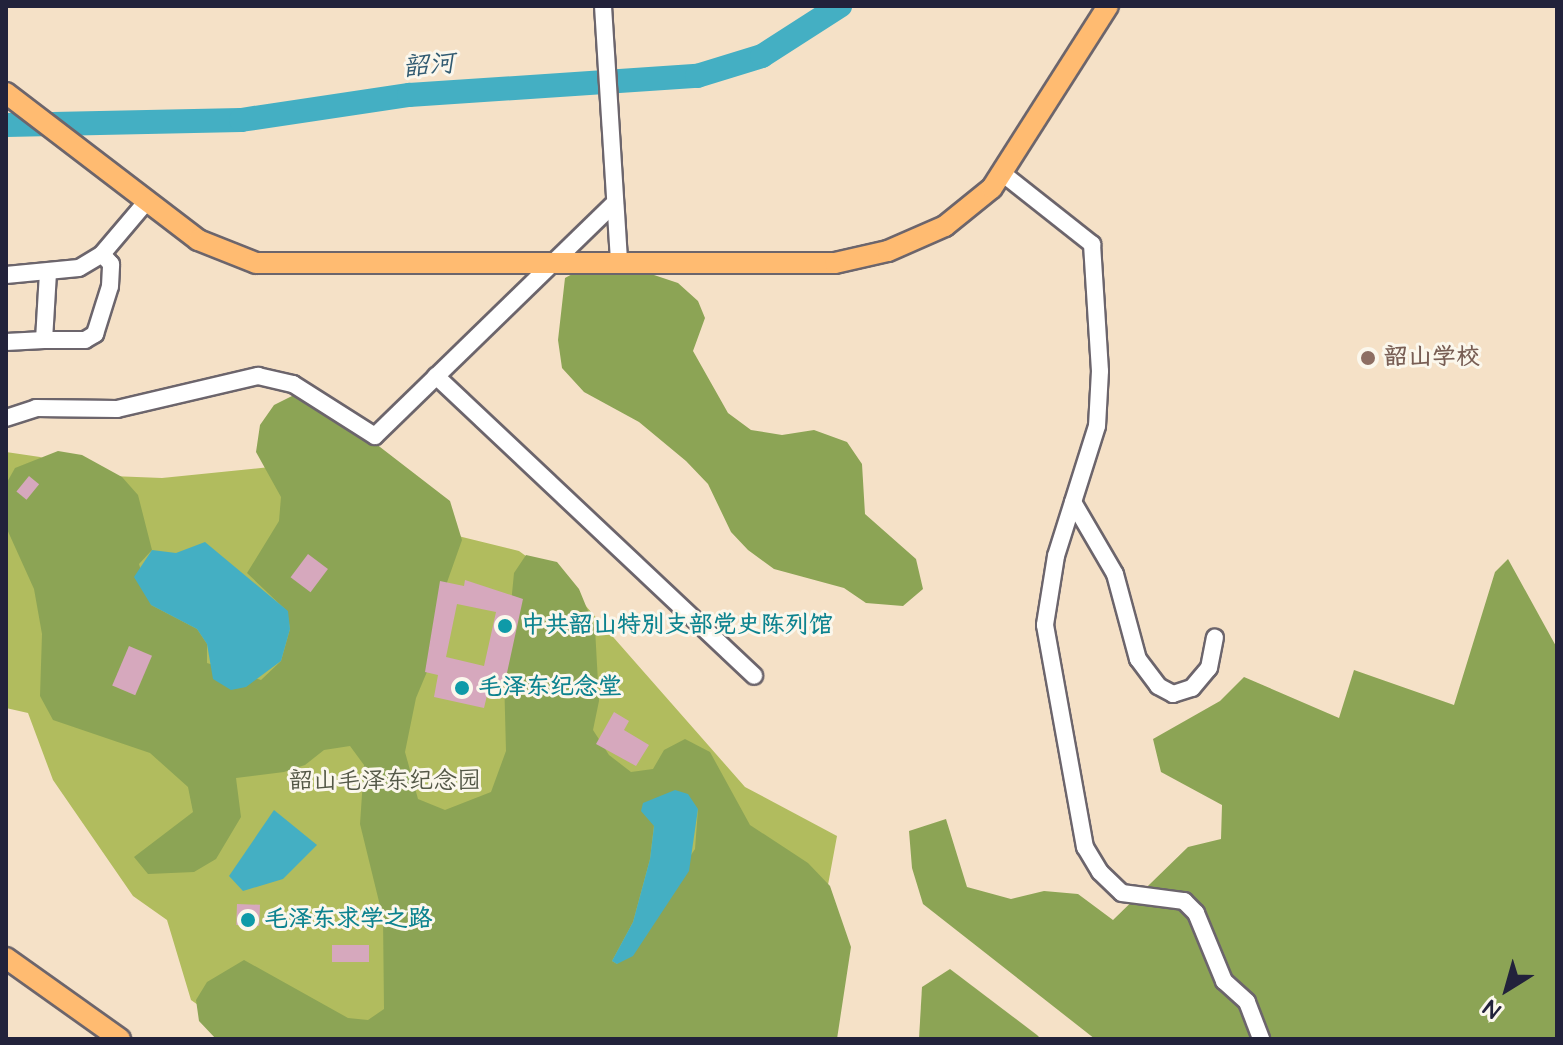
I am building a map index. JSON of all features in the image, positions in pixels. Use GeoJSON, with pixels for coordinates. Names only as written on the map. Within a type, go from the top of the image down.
{"type":"FeatureCollection","features":[{"type":"Feature","properties":{"kind":"main road"},"geometry":{"type":"LineString","coordinates":[[12,98],[198,240],[256,263],[552,266],[835,263],[869,256],[945,226],[992,188],[1108,6]]}},
{"type":"Feature","properties":{"kind":"main road"},"geometry":{"type":"LineString","coordinates":[[6,958],[120,1039]]}},
{"type":"Feature","properties":{"kind":"street"},"geometry":{"type":"LineString","coordinates":[[603,6],[619,263]]}},
{"type":"Feature","properties":{"kind":"street"},"geometry":{"type":"LineString","coordinates":[[1002,173],[1092,244],[1100,371],[1097,426],[1056,556],[1045,625],[1085,847],[1100,872],[1122,893],[1184,901],[1196,913],[1224,981],[1247,1002],[1261,1039]]}},
{"type":"Feature","properties":{"kind":"street"},"geometry":{"type":"LineString","coordinates":[[6,275],[79,268],[102,254],[147,201]]}},
{"type":"Feature","properties":{"kind":"street"},"geometry":{"type":"LineString","coordinates":[[6,418],[36,408],[117,409],[258,376],[293,384],[375,436],[615,203]]}},
{"type":"Feature","properties":{"kind":"street"},"geometry":{"type":"LineString","coordinates":[[6,342],[85,340],[95,334],[110,286],[111,264],[102,254]]}},
{"type":"Feature","properties":{"kind":"street"},"geometry":{"type":"LineString","coordinates":[[44,340],[48,272]]}},
{"type":"Feature","properties":{"kind":"street"},"geometry":{"type":"LineString","coordinates":[[436,376],[754,676]]}},
{"type":"Feature","properties":{"kind":"street"},"geometry":{"type":"LineString","coordinates":[[1073,502],[1115,574],[1138,659],[1158,686],[1173,694],[1192,688],[1209,668],[1215,638]]}},
{"type":"Feature","properties":{"kind":"green space"},"geometry":{"type":"Polygon","coordinates":[[[576,272],[651,274],[678,283],[698,301],[705,318],[693,351],[728,413],[751,430],[782,435],[814,430],[847,442],[862,464],[865,514],[916,559],[923,589],[903,606],[866,603],[844,588],[774,569],[748,550],[731,532],[708,484],[686,461],[639,422],[584,392],[562,368],[558,340],[565,278],[576,272]]]}},
{"type":"Feature","properties":{"kind":"green space","name":"韶山毛泽东纪念园"},"geometry":{"type":"Polygon","coordinates":[[[296,394],[358,430],[450,501],[462,540],[439,605],[434,655],[416,698],[405,752],[418,799],[445,810],[491,792],[506,751],[504,676],[514,573],[526,555],[557,562],[579,589],[595,628],[599,701],[593,730],[609,755],[631,772],[653,769],[664,750],[685,739],[710,752],[750,825],[808,863],[830,886],[851,947],[837,1039],[216,1039],[199,1021],[196,1000],[207,982],[244,960],[348,1018],[368,1020],[384,1009],[383,918],[360,824],[364,765],[350,746],[324,750],[305,765],[284,772],[236,778],[241,817],[216,859],[194,872],[148,874],[134,857],[193,812],[188,787],[150,753],[53,720],[40,696],[42,634],[34,589],[6,527],[6,484],[15,468],[58,451],[82,455],[122,477],[138,495],[152,550],[139,564],[151,605],[197,629],[207,644],[207,663],[261,680],[281,661],[290,629],[287,611],[247,573],[279,521],[281,497],[256,452],[260,425],[274,405],[296,394]],[[698,809],[642,811],[654,825],[650,859],[633,922],[612,961],[617,964],[695,849],[698,809]]]}},
{"type":"Feature","properties":{"kind":"green space","name":"韶山毛泽东纪念园"},"geometry":{"type":"Polygon","coordinates":[[[6,452],[40,457],[86,475],[162,478],[270,467],[454,535],[519,551],[570,588],[745,787],[837,836],[823,912],[829,1039],[246,1039],[191,1000],[167,920],[133,896],[53,780],[28,713],[6,708],[6,452]]]}},
{"type":"Feature","properties":{"kind":"green space"},"geometry":{"type":"Polygon","coordinates":[[[1508,559],[1557,648],[1557,1039],[1095,1039],[923,904],[912,868],[909,831],[946,819],[967,887],[1011,899],[1044,891],[1078,894],[1113,920],[1188,847],[1221,839],[1222,805],[1161,772],[1153,739],[1220,701],[1244,677],[1339,718],[1354,670],[1454,705],[1495,572],[1508,559]]]}},
{"type":"Feature","properties":{"kind":"green space"},"geometry":{"type":"Polygon","coordinates":[[[950,969],[1041,1039],[919,1039],[922,987],[950,969]]]}},
{"type":"Feature","properties":{"kind":"water"},"geometry":{"type":"Polygon","coordinates":[[[205,542],[288,611],[290,629],[281,661],[246,687],[231,690],[213,679],[207,644],[197,629],[151,605],[134,577],[152,550],[176,553],[205,542]]]}},
{"type":"Feature","properties":{"kind":"water"},"geometry":{"type":"Polygon","coordinates":[[[675,790],[688,794],[698,809],[689,871],[633,956],[617,964],[612,961],[633,922],[650,859],[654,826],[641,811],[643,803],[675,790]]]}},
{"type":"Feature","properties":{"kind":"water"},"geometry":{"type":"Polygon","coordinates":[[[274,810],[317,845],[283,879],[243,891],[229,876],[274,810]]]}},
{"type":"Feature","properties":{"kind":"building"},"geometry":{"type":"Polygon","coordinates":[[[29,476],[39,484],[27,500],[16,492],[29,476]]]}},
{"type":"Feature","properties":{"kind":"building"},"geometry":{"type":"Polygon","coordinates":[[[308,554],[328,569],[311,592],[291,577],[308,554]]]}},
{"type":"Feature","properties":{"kind":"building"},"geometry":{"type":"Polygon","coordinates":[[[465,580],[523,599],[505,682],[491,679],[484,708],[434,697],[438,675],[425,672],[440,581],[464,586],[465,580]],[[457,604],[446,657],[484,666],[496,612],[457,604]]]}},
{"type":"Feature","properties":{"kind":"building"},"geometry":{"type":"Polygon","coordinates":[[[129,646],[152,656],[135,695],[112,686],[129,646]]]}},
{"type":"Feature","properties":{"kind":"building"},"geometry":{"type":"Polygon","coordinates":[[[614,712],[629,721],[624,730],[649,745],[636,766],[596,744],[614,712]]]}},
{"type":"Feature","properties":{"kind":"building","name":"毛泽东求学之路"},"geometry":{"type":"Polygon","coordinates":[[[237,904],[260,905],[259,926],[236,925],[237,904]]]}},
{"type":"Feature","properties":{"kind":"building"},"geometry":{"type":"Polygon","coordinates":[[[332,945],[369,945],[369,962],[332,962],[332,945]]]}},
{"type":"Feature","properties":{"kind":"waterway","name":"韶河"},"geometry":{"type":"LineString","coordinates":[[6,125],[241,120],[409,95],[697,76],[762,56],[840,6]]}},
{"type":"Feature","properties":{"kind":"place","name":"韶山学校"},"geometry":{"type":"Point","coordinates":[1368,358]}},
{"type":"Feature","properties":{"kind":"place","name":"中共韶山特别支部党史陈列馆"},"geometry":{"type":"Point","coordinates":[505,626]}},
{"type":"Feature","properties":{"kind":"place","name":"毛泽东纪念堂"},"geometry":{"type":"Point","coordinates":[462,688]}},
{"type":"Feature","properties":{"kind":"place","name":"毛泽东求学之路"},"geometry":{"type":"Point","coordinates":[248,920]}}]}
